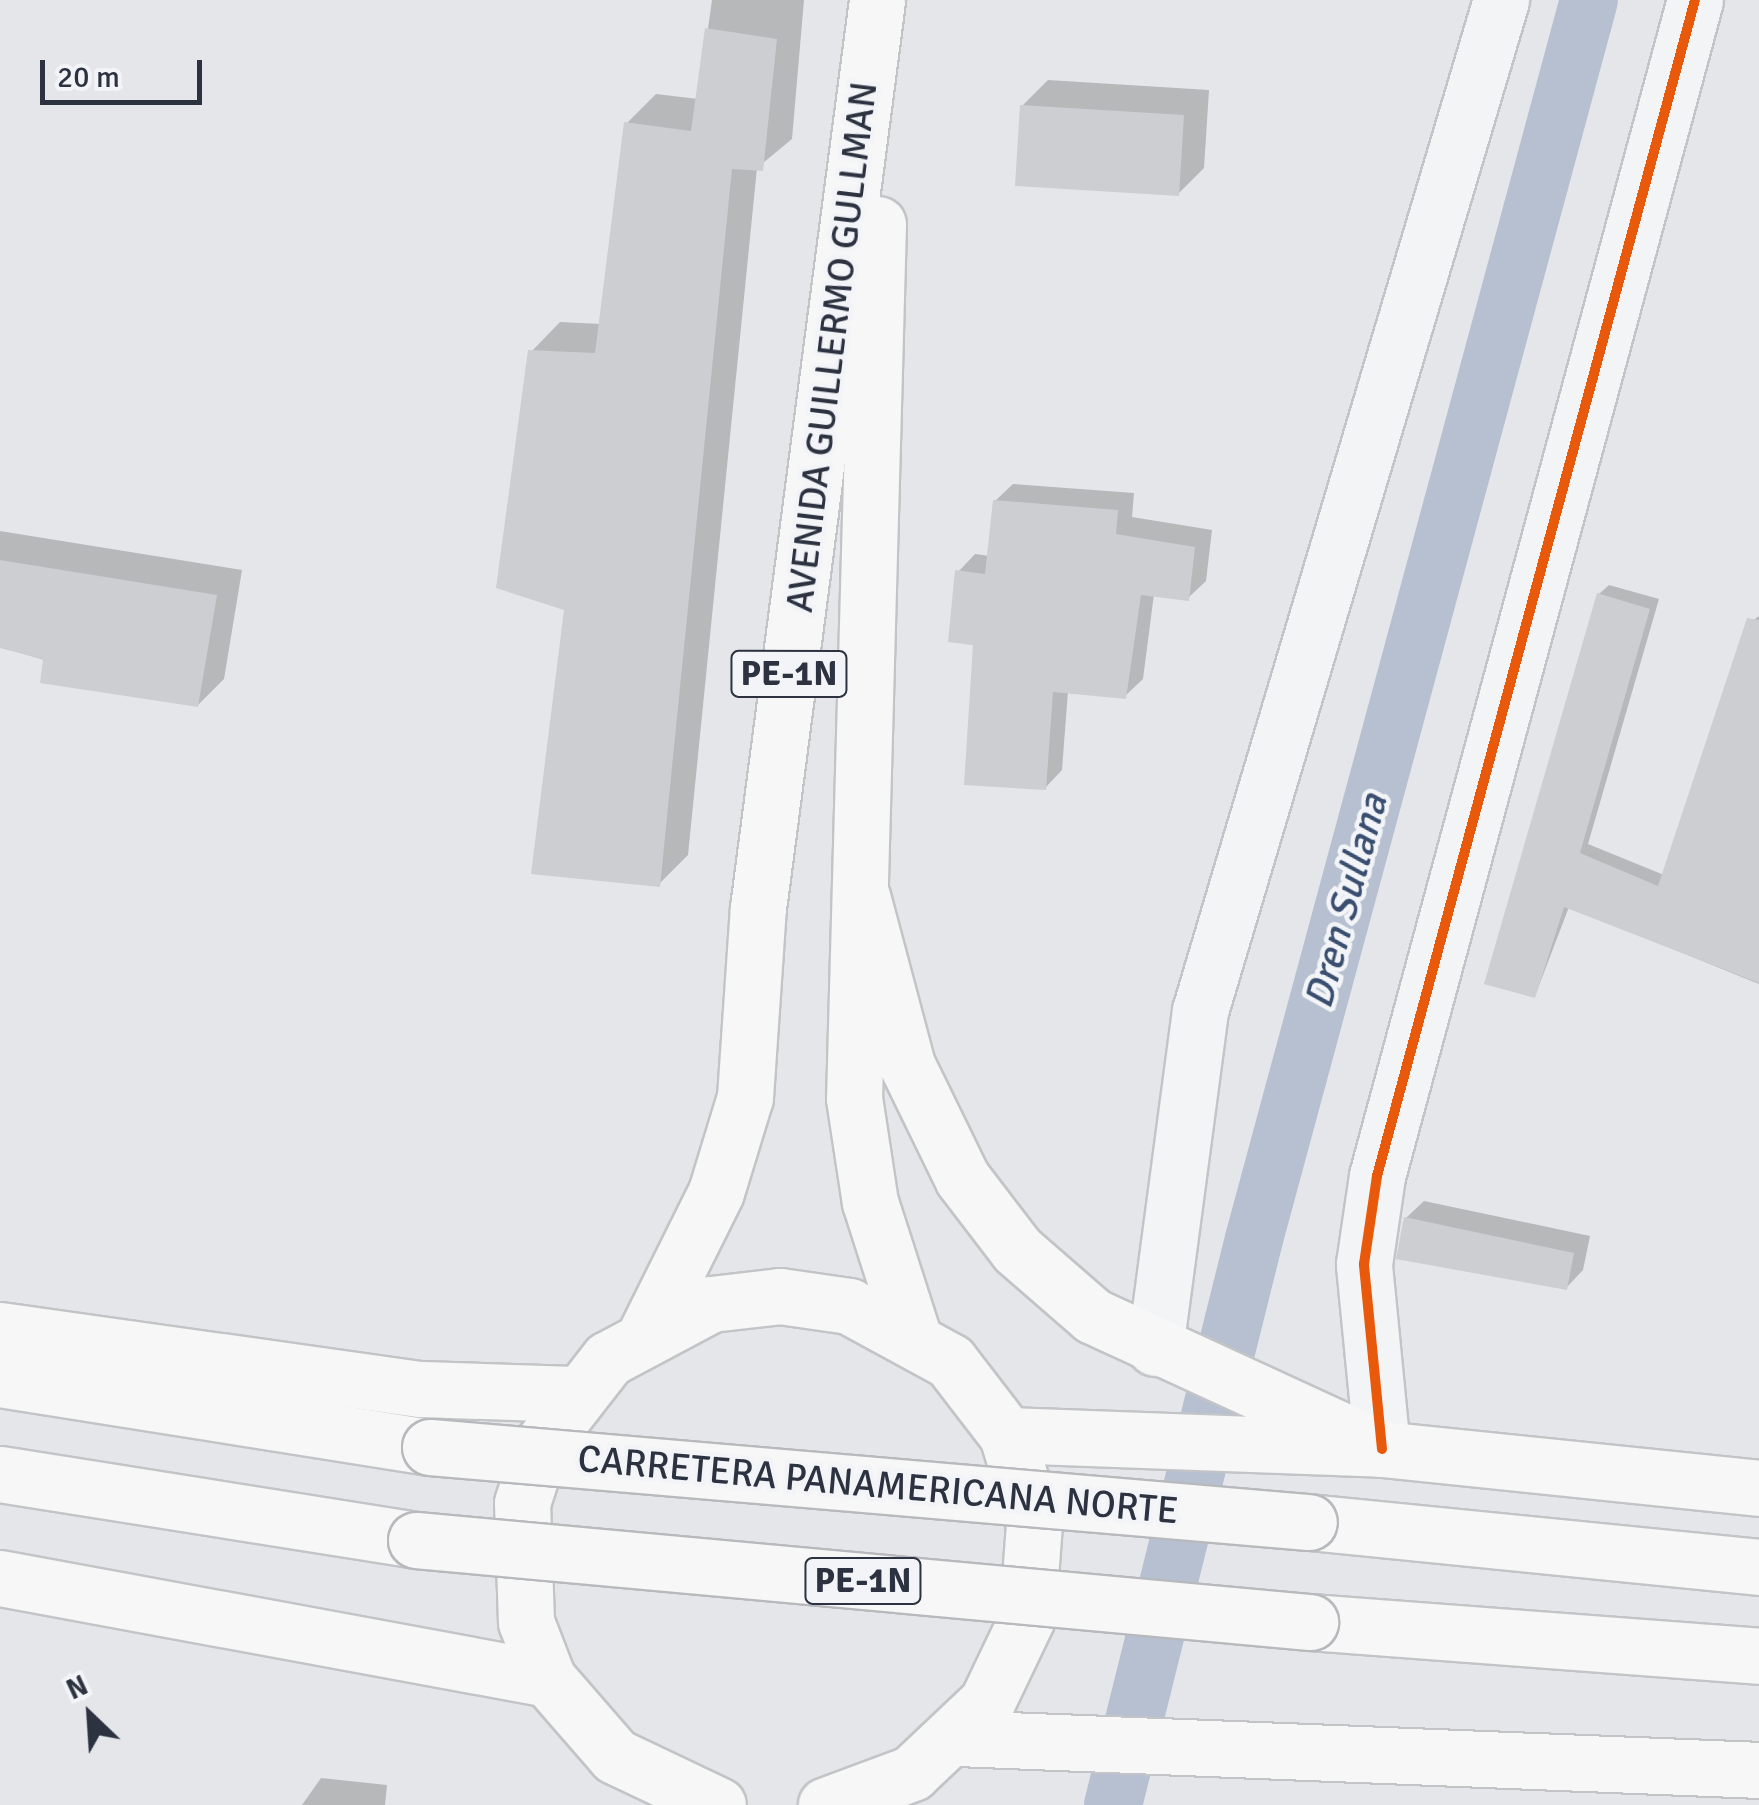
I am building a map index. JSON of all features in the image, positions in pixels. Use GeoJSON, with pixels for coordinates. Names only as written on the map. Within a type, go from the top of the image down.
{"type":"FeatureCollection","features":[{"type":"Feature","properties":{"kind":"main road","name":"AVENIDA GUILLERMO GULLMAN"},"geometry":{"type":"LineString","coordinates":[[880,0],[862,896],[854,1098],[870,1202],[912,1333]]}},
{"type":"Feature","properties":{"kind":"main road","name":"AVENIDA GUILLERMO GULLMAN"},"geometry":{"type":"LineString","coordinates":[[647,1331],[716,1192],[746,1097],[758,908],[880,0]]}},
{"type":"Feature","properties":{"kind":"main road"},"geometry":{"type":"LineString","coordinates":[[862,896],[907,1066],[962,1178],[1017,1250],[1094,1316],[1170,1356],[1382,1449]]}},
{"type":"Feature","properties":{"kind":"main road","name":"PE-1N"},"geometry":{"type":"LineString","coordinates":[[718,1805],[615,1756],[548,1679],[517,1563],[522,1503],[541,1445],[574,1394],[647,1331],[711,1304],[780,1296],[849,1306],[912,1333],[982,1395],[1007,1435],[1034,1524],[1028,1618],[1011,1662],[957,1738],[912,1773],[826,1805]]}},
{"type":"Feature","properties":{"kind":"main road"},"geometry":{"type":"LineString","coordinates":[[0,1330],[422,1389],[574,1394]]}},
{"type":"Feature","properties":{"kind":"main road","name":"CARRETERA PANAMERICANA NORTE"},"geometry":{"type":"LineString","coordinates":[[0,1379],[430,1447],[1309,1522],[1759,1567]]}},
{"type":"Feature","properties":{"kind":"main road"},"geometry":{"type":"LineString","coordinates":[[1007,1435],[1267,1449],[1382,1449],[1759,1488]]}},
{"type":"Feature","properties":{"kind":"main road","name":"PE-1N"},"geometry":{"type":"LineString","coordinates":[[0,1474],[416,1540],[1310,1622],[1759,1656]]}},
{"type":"Feature","properties":{"kind":"main road"},"geometry":{"type":"LineString","coordinates":[[0,1578],[548,1679]]}},
{"type":"Feature","properties":{"kind":"main road"},"geometry":{"type":"LineString","coordinates":[[957,1738],[1076,1738],[1759,1770]]}},
{"type":"Feature","properties":{"kind":"street"},"geometry":{"type":"LineString","coordinates":[[1170,1356],[1200,1010],[1501,0]]}},
{"type":"Feature","properties":{"kind":"street"},"geometry":{"type":"LineString","coordinates":[[1382,1449],[1364,1264],[1377,1176],[1694,0]]}},
{"type":"Feature","properties":{"kind":"building"},"geometry":{"type":"Polygon","coordinates":[[[705,28],[777,39],[763,171],[732,169],[660,887],[531,874],[564,610],[496,588],[528,350],[595,353],[624,122],[691,131],[705,28]]]}},
{"type":"Feature","properties":{"kind":"building"},"geometry":{"type":"Polygon","coordinates":[[[1020,105],[1184,115],[1179,196],[1015,186],[1020,105]]]}},
{"type":"Feature","properties":{"kind":"building"},"geometry":{"type":"Polygon","coordinates":[[[993,500],[1118,510],[1116,534],[1195,547],[1189,601],[1141,595],[1126,699],[1053,692],[1046,790],[964,785],[973,645],[948,642],[955,570],[985,574],[993,500]]]}},
{"type":"Feature","properties":{"kind":"building"},"geometry":{"type":"Polygon","coordinates":[[[0,560],[217,595],[198,707],[40,683],[43,659],[0,648],[0,560]]]}},
{"type":"Feature","properties":{"kind":"building"},"geometry":{"type":"Polygon","coordinates":[[[1597,593],[1650,609],[1580,853],[1658,886],[1747,618],[1759,620],[1759,983],[1564,907],[1535,998],[1484,984],[1597,593]]]}},
{"type":"Feature","properties":{"kind":"building"},"geometry":{"type":"Polygon","coordinates":[[[1404,1217],[1574,1253],[1567,1290],[1396,1259],[1404,1217]]]}},
{"type":"Feature","properties":{"kind":"waterway","name":"Dren Sullana"},"geometry":{"type":"LineString","coordinates":[[1113,1805],[1254,1239],[1589,0]]}},
{"type":"Feature","properties":{"kind":"cycle path"},"geometry":{"type":"LineString","coordinates":[[1382,1449],[1364,1264],[1377,1176],[1695,0]]}}]}
